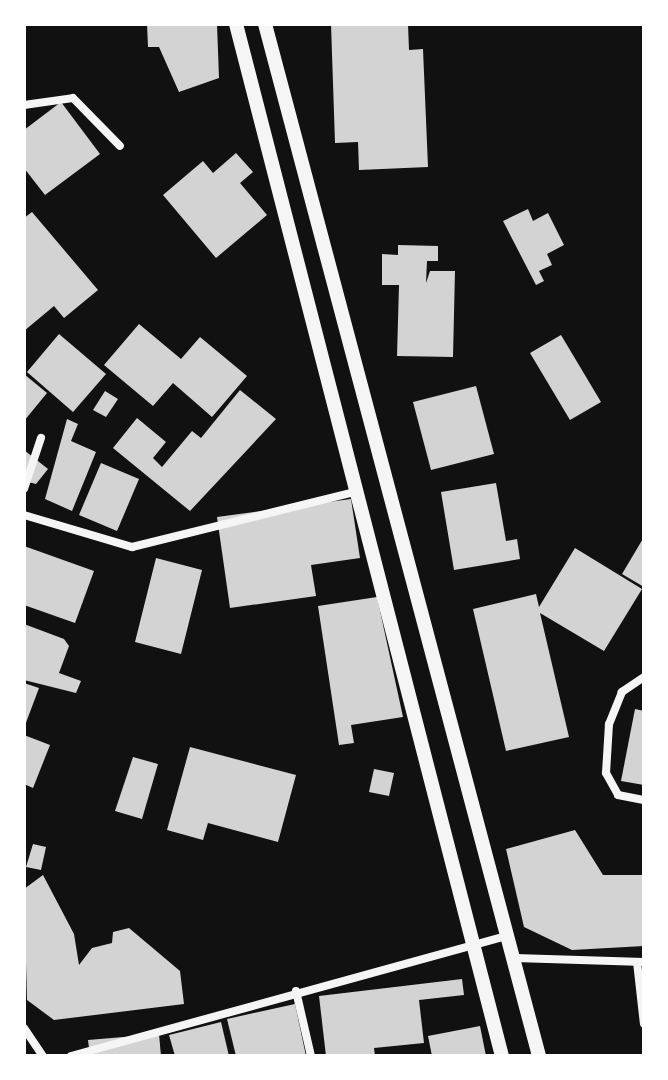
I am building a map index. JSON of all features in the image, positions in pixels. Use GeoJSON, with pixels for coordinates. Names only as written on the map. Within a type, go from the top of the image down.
{"type":"FeatureCollection","features":[{"type":"Feature","properties":{"kind":"street"},"geometry":{"type":"LineString","coordinates":[[236,24],[476,943],[502,1056]]}},
{"type":"Feature","properties":{"kind":"street"},"geometry":{"type":"LineString","coordinates":[[265,24],[539,1056]]}},
{"type":"Feature","properties":{"kind":"street"},"geometry":{"type":"LineString","coordinates":[[24,105],[73,98],[120,146]]}},
{"type":"Feature","properties":{"kind":"street"},"geometry":{"type":"LineString","coordinates":[[24,489],[41,438]]}},
{"type":"Feature","properties":{"kind":"street"},"geometry":{"type":"LineString","coordinates":[[24,515],[132,547],[358,491]]}},
{"type":"Feature","properties":{"kind":"street"},"geometry":{"type":"LineString","coordinates":[[644,677],[622,692],[614,713],[606,773],[618,795],[644,800]]}},
{"type":"Feature","properties":{"kind":"street"},"geometry":{"type":"LineString","coordinates":[[71,1056],[296,991],[507,936]]}},
{"type":"Feature","properties":{"kind":"street"},"geometry":{"type":"LineString","coordinates":[[515,958],[641,962],[644,1024]]}},
{"type":"Feature","properties":{"kind":"street"},"geometry":{"type":"LineString","coordinates":[[296,991],[311,1056]]}},
{"type":"Feature","properties":{"kind":"street"},"geometry":{"type":"LineString","coordinates":[[24,1028],[43,1056]]}},
{"type":"Feature","properties":{"kind":"building"},"geometry":{"type":"Polygon","coordinates":[[[147,24],[217,24],[219,78],[179,92],[159,47],[148,47],[147,24]]]}},
{"type":"Feature","properties":{"kind":"building"},"geometry":{"type":"Polygon","coordinates":[[[331,24],[408,24],[409,50],[423,49],[428,167],[359,170],[358,142],[335,143],[331,24]]]}},
{"type":"Feature","properties":{"kind":"building"},"geometry":{"type":"Polygon","coordinates":[[[61,102],[100,154],[45,195],[24,168],[24,130],[61,102]]]}},
{"type":"Feature","properties":{"kind":"building"},"geometry":{"type":"Polygon","coordinates":[[[236,153],[253,172],[240,183],[267,215],[216,258],[163,195],[203,161],[213,173],[236,153]]]}},
{"type":"Feature","properties":{"kind":"building"},"geometry":{"type":"Polygon","coordinates":[[[528,209],[533,221],[548,213],[564,245],[547,254],[552,265],[539,271],[544,281],[536,285],[503,221],[528,209]]]}},
{"type":"Feature","properties":{"kind":"building"},"geometry":{"type":"Polygon","coordinates":[[[32,212],[98,290],[64,318],[54,306],[24,331],[24,218],[32,212]]]}},
{"type":"Feature","properties":{"kind":"building"},"geometry":{"type":"Polygon","coordinates":[[[398,245],[438,246],[438,261],[427,261],[426,283],[430,271],[455,271],[453,357],[397,356],[399,285],[382,285],[382,254],[398,255],[398,245]]]}},
{"type":"Feature","properties":{"kind":"building"},"geometry":{"type":"Polygon","coordinates":[[[139,324],[181,359],[200,337],[247,376],[212,417],[173,383],[153,406],[104,365],[139,324]]]}},
{"type":"Feature","properties":{"kind":"building"},"geometry":{"type":"Polygon","coordinates":[[[59,334],[106,374],[73,412],[27,372],[59,334]]]}},
{"type":"Feature","properties":{"kind":"building"},"geometry":{"type":"Polygon","coordinates":[[[561,335],[601,402],[570,420],[530,353],[561,335]]]}},
{"type":"Feature","properties":{"kind":"building"},"geometry":{"type":"Polygon","coordinates":[[[24,374],[47,393],[24,421],[24,374]]]}},
{"type":"Feature","properties":{"kind":"building"},"geometry":{"type":"Polygon","coordinates":[[[476,386],[494,454],[431,470],[413,402],[476,386]]]}},
{"type":"Feature","properties":{"kind":"building"},"geometry":{"type":"Polygon","coordinates":[[[240,390],[276,419],[190,511],[113,448],[137,418],[166,442],[153,458],[162,467],[192,431],[201,438],[240,390]]]}},
{"type":"Feature","properties":{"kind":"building"},"geometry":{"type":"Polygon","coordinates":[[[105,391],[118,399],[106,417],[93,410],[105,391]]]}},
{"type":"Feature","properties":{"kind":"building"},"geometry":{"type":"Polygon","coordinates":[[[67,419],[78,424],[71,441],[96,452],[72,511],[45,499],[67,419]]]}},
{"type":"Feature","properties":{"kind":"building"},"geometry":{"type":"Polygon","coordinates":[[[24,450],[48,469],[36,484],[24,481],[24,450]]]}},
{"type":"Feature","properties":{"kind":"building"},"geometry":{"type":"Polygon","coordinates":[[[101,463],[139,479],[117,531],[79,515],[101,463]]]}},
{"type":"Feature","properties":{"kind":"building"},"geometry":{"type":"Polygon","coordinates":[[[496,483],[506,541],[517,539],[520,559],[454,570],[441,492],[496,483]]]}},
{"type":"Feature","properties":{"kind":"building"},"geometry":{"type":"Polygon","coordinates":[[[351,499],[360,558],[311,565],[316,596],[230,608],[217,517],[351,499]]]}},
{"type":"Feature","properties":{"kind":"building"},"geometry":{"type":"Polygon","coordinates":[[[644,537],[644,587],[622,574],[644,537]]]}},
{"type":"Feature","properties":{"kind":"building"},"geometry":{"type":"Polygon","coordinates":[[[24,546],[94,571],[75,623],[24,605],[24,546]]]}},
{"type":"Feature","properties":{"kind":"building"},"geometry":{"type":"Polygon","coordinates":[[[575,548],[642,589],[604,651],[540,613],[569,737],[506,751],[473,609],[536,594],[539,607],[575,548]]]}},
{"type":"Feature","properties":{"kind":"building"},"geometry":{"type":"Polygon","coordinates":[[[156,558],[202,570],[181,654],[135,642],[156,558]]]}},
{"type":"Feature","properties":{"kind":"building"},"geometry":{"type":"Polygon","coordinates":[[[377,597],[403,717],[351,725],[354,743],[339,745],[318,606],[377,597]]]}},
{"type":"Feature","properties":{"kind":"building"},"geometry":{"type":"Polygon","coordinates":[[[24,624],[64,639],[69,646],[59,673],[81,681],[76,693],[24,680],[24,624]]]}},
{"type":"Feature","properties":{"kind":"building"},"geometry":{"type":"Polygon","coordinates":[[[24,683],[39,688],[24,728],[24,683]]]}},
{"type":"Feature","properties":{"kind":"building"},"geometry":{"type":"Polygon","coordinates":[[[635,709],[644,711],[644,785],[621,781],[635,709]]]}},
{"type":"Feature","properties":{"kind":"building"},"geometry":{"type":"Polygon","coordinates":[[[24,735],[50,745],[33,788],[24,784],[24,735]]]}},
{"type":"Feature","properties":{"kind":"building"},"geometry":{"type":"Polygon","coordinates":[[[190,747],[296,775],[278,842],[208,823],[203,840],[167,830],[190,747]]]}},
{"type":"Feature","properties":{"kind":"building"},"geometry":{"type":"Polygon","coordinates":[[[133,757],[158,764],[142,819],[115,811],[133,757]]]}},
{"type":"Feature","properties":{"kind":"building"},"geometry":{"type":"Polygon","coordinates":[[[374,769],[394,773],[389,796],[369,792],[374,769]]]}},
{"type":"Feature","properties":{"kind":"building"},"geometry":{"type":"Polygon","coordinates":[[[575,830],[603,875],[644,875],[644,946],[572,950],[524,927],[506,849],[575,830]]]}},
{"type":"Feature","properties":{"kind":"building"},"geometry":{"type":"Polygon","coordinates":[[[33,844],[46,847],[41,870],[26,867],[33,844]]]}},
{"type":"Feature","properties":{"kind":"building"},"geometry":{"type":"Polygon","coordinates":[[[43,875],[74,934],[79,965],[92,948],[112,943],[113,932],[129,928],[180,971],[184,1004],[54,1020],[27,1000],[24,889],[43,875]]]}},
{"type":"Feature","properties":{"kind":"building"},"geometry":{"type":"Polygon","coordinates":[[[462,979],[464,995],[419,1000],[424,1043],[374,1048],[375,1056],[326,1056],[319,996],[462,979]]]}},
{"type":"Feature","properties":{"kind":"building"},"geometry":{"type":"Polygon","coordinates":[[[295,1004],[306,1056],[236,1056],[227,1019],[295,1004]]]}},
{"type":"Feature","properties":{"kind":"building"},"geometry":{"type":"Polygon","coordinates":[[[221,1022],[229,1056],[175,1056],[169,1035],[221,1022]]]}},
{"type":"Feature","properties":{"kind":"building"},"geometry":{"type":"Polygon","coordinates":[[[480,1026],[486,1056],[432,1056],[428,1036],[480,1026]]]}},
{"type":"Feature","properties":{"kind":"building"},"geometry":{"type":"Polygon","coordinates":[[[159,1034],[161,1056],[90,1056],[88,1040],[159,1034]]]}}]}
